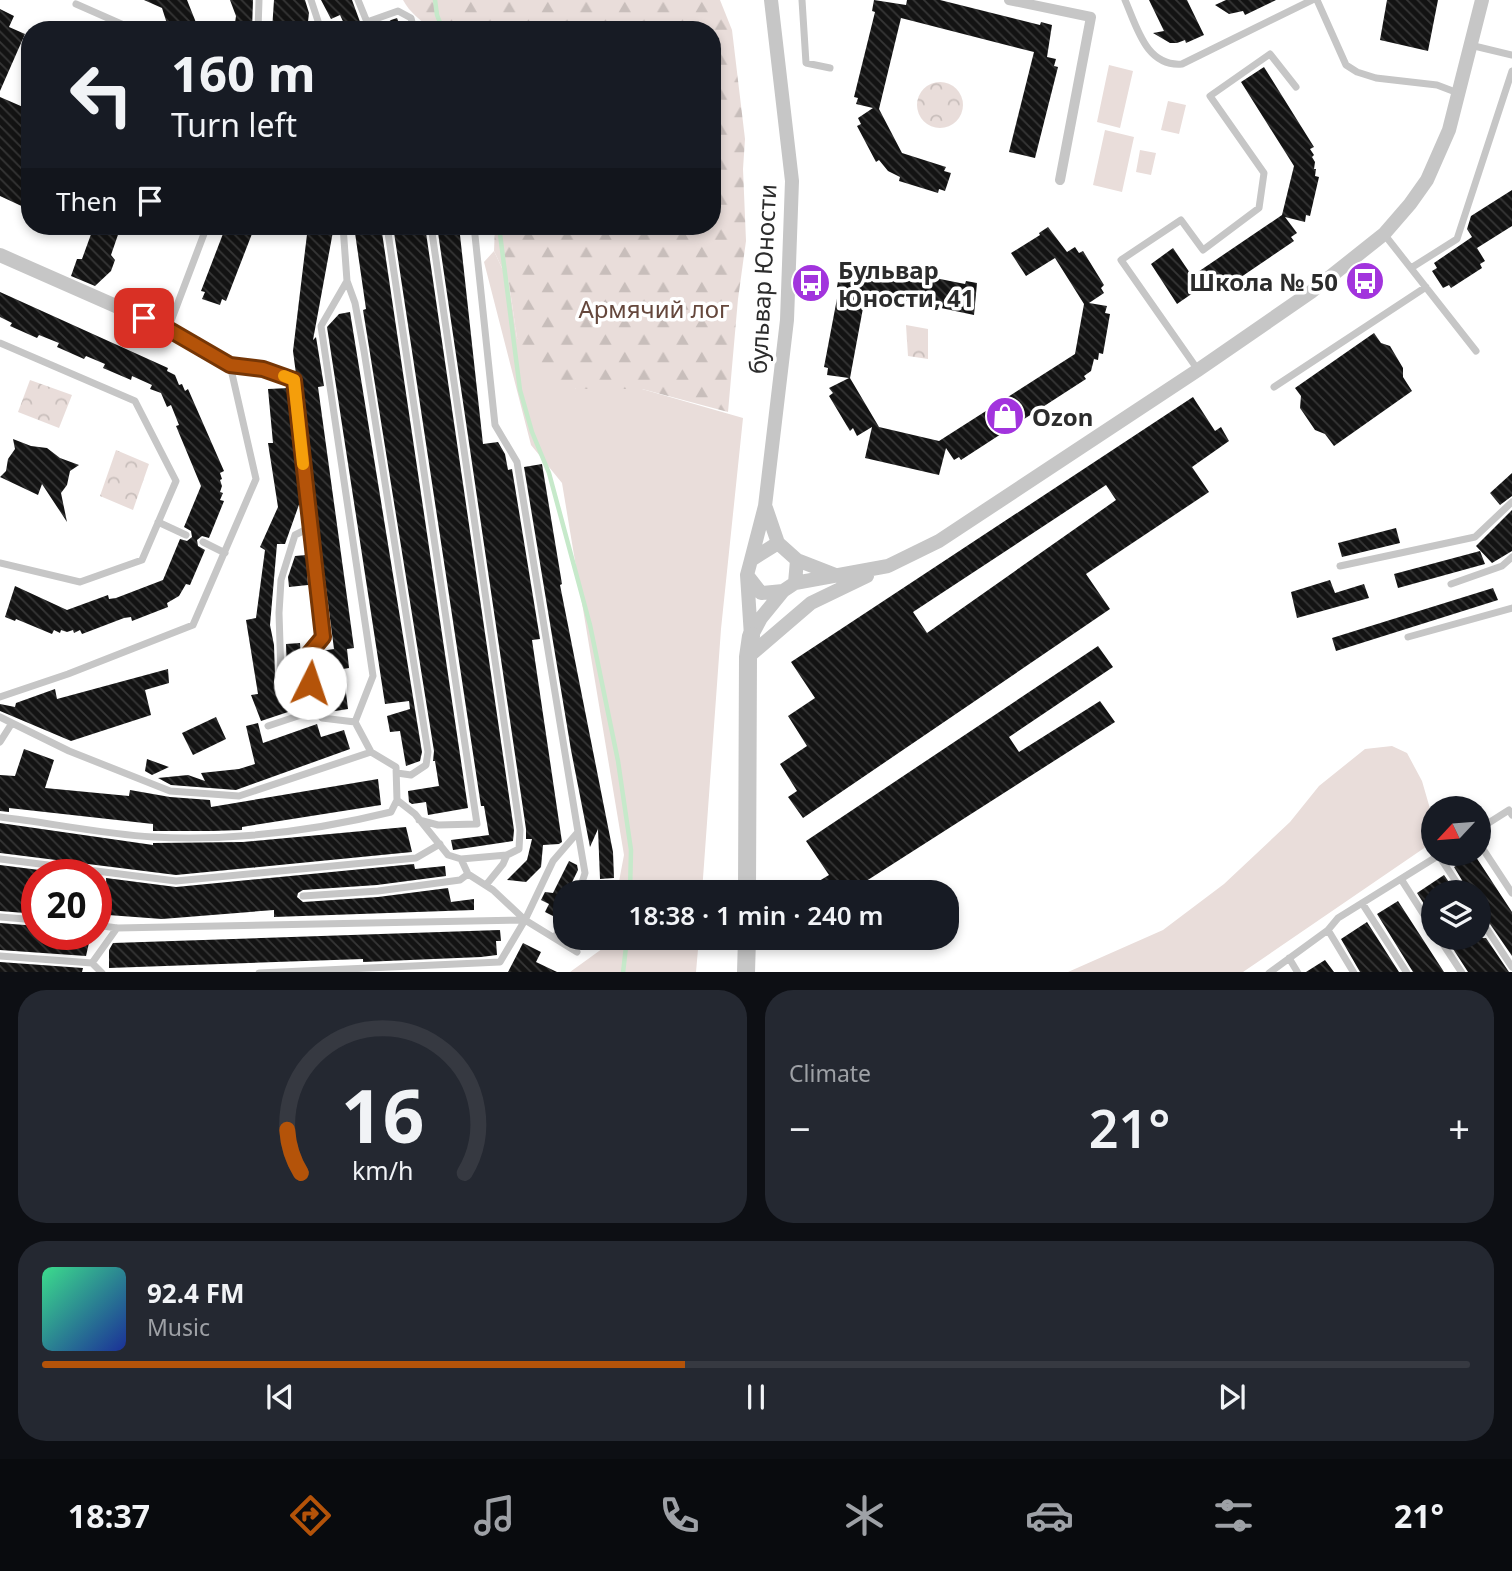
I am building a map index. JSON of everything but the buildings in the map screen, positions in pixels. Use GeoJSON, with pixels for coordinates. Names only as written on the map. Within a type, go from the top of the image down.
{"type":"FeatureCollection","features":[{"type":"Feature","properties":{"kind":"street","name":"бульвар Юности"},"geometry":{"type":"LineString","coordinates":[[751,560],[765,506],[787,320],[792,181],[771,0]]}},
{"type":"Feature","properties":{"kind":"street"},"geometry":{"type":"LineString","coordinates":[[1009,0],[1091,17],[1060,180]]}},
{"type":"Feature","properties":{"kind":"street"},"geometry":{"type":"LineString","coordinates":[[748,657],[811,604],[939,541],[1198,370],[1311,292],[1384,234],[1427,180],[1449,130],[1482,0]]}},
{"type":"Feature","properties":{"kind":"street"},"geometry":{"type":"LineString","coordinates":[[0,255],[168,329],[230,365]]}},
{"type":"Feature","properties":{"kind":"street"},"geometry":{"type":"LineString","coordinates":[[765,506],[778,543],[797,560],[840,577]]}},
{"type":"Feature","properties":{"kind":"street"},"geometry":{"type":"LineString","coordinates":[[747,880],[748,657],[751,636],[747,575],[751,560],[778,543]]}},
{"type":"Feature","properties":{"kind":"street"},"geometry":{"type":"LineString","coordinates":[[751,636],[761,618],[789,587],[797,560]]}},
{"type":"Feature","properties":{"kind":"street"},"geometry":{"type":"LineString","coordinates":[[747,575],[761,593],[888,566]]}},
{"type":"Feature","properties":{"kind":"street"},"geometry":{"type":"LineString","coordinates":[[746,972],[747,950]]}},
{"type":"Feature","properties":{"kind":"lane"},"geometry":{"type":"LineString","coordinates":[[258,21],[259,0]]}},
{"type":"Feature","properties":{"kind":"lane"},"geometry":{"type":"LineString","coordinates":[[311,0],[318,21]]}},
{"type":"Feature","properties":{"kind":"lane"},"geometry":{"type":"LineString","coordinates":[[358,0],[367,21]]}},
{"type":"Feature","properties":{"kind":"lane"},"geometry":{"type":"LineString","coordinates":[[802,0],[806,63],[830,68]]}},
{"type":"Feature","properties":{"kind":"lane"},"geometry":{"type":"LineString","coordinates":[[1125,0],[1148,51],[1155,58],[1172,65],[1182,64],[1315,0],[1346,65],[1376,78],[1437,85],[1459,93]]}},
{"type":"Feature","properties":{"kind":"lane"},"geometry":{"type":"LineString","coordinates":[[76,4],[115,21]]}},
{"type":"Feature","properties":{"kind":"lane"},"geometry":{"type":"LineString","coordinates":[[370,21],[398,11],[412,21]]}},
{"type":"Feature","properties":{"kind":"lane"},"geometry":{"type":"LineString","coordinates":[[1470,46],[1512,55]]}},
{"type":"Feature","properties":{"kind":"lane"},"geometry":{"type":"LineString","coordinates":[[1198,370],[1121,260],[1181,220],[1203,250],[1259,208],[1264,173],[1210,96],[1270,54],[1296,87]]}},
{"type":"Feature","properties":{"kind":"lane"},"geometry":{"type":"LineString","coordinates":[[1411,268],[1457,239],[1512,71]]}},
{"type":"Feature","properties":{"kind":"lane"},"geometry":{"type":"LineString","coordinates":[[1384,234],[1476,351]]}},
{"type":"Feature","properties":{"kind":"lane"},"geometry":{"type":"LineString","coordinates":[[168,329],[204,235]]}},
{"type":"Feature","properties":{"kind":"lane"},"geometry":{"type":"LineString","coordinates":[[344,235],[347,281],[355,303],[364,351],[428,752],[426,765],[411,775],[397,773]]}},
{"type":"Feature","properties":{"kind":"lane"},"geometry":{"type":"LineString","coordinates":[[388,235],[477,824],[438,825],[419,820]]}},
{"type":"Feature","properties":{"kind":"lane"},"geometry":{"type":"LineString","coordinates":[[397,800],[419,820],[448,855],[461,859],[508,855],[519,849],[520,830],[432,235]]}},
{"type":"Feature","properties":{"kind":"lane"},"geometry":{"type":"LineString","coordinates":[[475,235],[495,425],[517,461],[585,873],[583,880]]}},
{"type":"Feature","properties":{"kind":"lane"},"geometry":{"type":"LineString","coordinates":[[0,817],[151,837],[209,838],[342,824],[391,813],[397,800],[396,767],[371,752],[355,722],[373,676],[321,326],[347,281]]}},
{"type":"Feature","properties":{"kind":"lane"},"geometry":{"type":"LineString","coordinates":[[1274,387],[1426,287]]}},
{"type":"Feature","properties":{"kind":"lane"},"geometry":{"type":"LineString","coordinates":[[0,343],[135,401],[176,481],[142,559],[79,582],[0,563]]}},
{"type":"Feature","properties":{"kind":"lane"},"geometry":{"type":"LineString","coordinates":[[0,697],[68,674],[193,625],[256,479],[230,365],[263,369],[294,380],[323,637],[308,655],[311,691],[323,718],[355,722]]}},
{"type":"Feature","properties":{"kind":"lane"},"geometry":{"type":"LineString","coordinates":[[1340,566],[1475,537],[1512,502]]}},
{"type":"Feature","properties":{"kind":"lane"},"geometry":{"type":"LineString","coordinates":[[158,523],[186,534]]}},
{"type":"Feature","properties":{"kind":"lane"},"geometry":{"type":"LineString","coordinates":[[310,683],[288,682],[281,676],[279,613],[281,580],[295,535],[311,527]]}},
{"type":"Feature","properties":{"kind":"lane"},"geometry":{"type":"LineString","coordinates":[[203,542],[225,552]]}},
{"type":"Feature","properties":{"kind":"lane"},"geometry":{"type":"LineString","coordinates":[[1451,584],[1502,566],[1512,558]]}},
{"type":"Feature","properties":{"kind":"lane"},"geometry":{"type":"LineString","coordinates":[[1408,637],[1512,608]]}},
{"type":"Feature","properties":{"kind":"lane"},"geometry":{"type":"LineString","coordinates":[[268,726],[319,709]]}},
{"type":"Feature","properties":{"kind":"lane"},"geometry":{"type":"LineString","coordinates":[[0,718],[69,751],[170,791],[239,796],[371,752]]}},
{"type":"Feature","properties":{"kind":"lane"},"geometry":{"type":"LineString","coordinates":[[0,742],[12,723]]}},
{"type":"Feature","properties":{"kind":"lane"},"geometry":{"type":"LineString","coordinates":[[1491,822],[1509,810],[1512,815]]}},
{"type":"Feature","properties":{"kind":"lane"},"geometry":{"type":"LineString","coordinates":[[259,972],[500,962],[553,860],[578,832]]}},
{"type":"Feature","properties":{"kind":"lane"},"geometry":{"type":"LineString","coordinates":[[0,859],[176,881],[416,858],[440,844]]}},
{"type":"Feature","properties":{"kind":"lane"},"geometry":{"type":"LineString","coordinates":[[486,885],[508,855]]}},
{"type":"Feature","properties":{"kind":"lane"},"geometry":{"type":"LineString","coordinates":[[461,859],[468,874],[486,885],[524,920],[553,936]]}},
{"type":"Feature","properties":{"kind":"lane"},"geometry":{"type":"LineString","coordinates":[[1491,861],[1512,893]]}},
{"type":"Feature","properties":{"kind":"lane"},"geometry":{"type":"LineString","coordinates":[[1269,972],[1328,930],[1338,918],[1422,866]]}},
{"type":"Feature","properties":{"kind":"lane"},"geometry":{"type":"LineString","coordinates":[[303,896],[378,891],[460,880],[468,874]]}},
{"type":"Feature","properties":{"kind":"lane"},"geometry":{"type":"LineString","coordinates":[[1401,879],[1421,910]]}},
{"type":"Feature","properties":{"kind":"lane"},"geometry":{"type":"LineString","coordinates":[[1362,903],[1407,972]]}},
{"type":"Feature","properties":{"kind":"lane"},"geometry":{"type":"LineString","coordinates":[[0,917],[21,918]]}},
{"type":"Feature","properties":{"kind":"lane"},"geometry":{"type":"LineString","coordinates":[[112,927],[524,920]]}},
{"type":"Feature","properties":{"kind":"lane"},"geometry":{"type":"LineString","coordinates":[[92,963],[117,928]]}},
{"type":"Feature","properties":{"kind":"lane"},"geometry":{"type":"LineString","coordinates":[[1328,930],[1354,972]]}},
{"type":"Feature","properties":{"kind":"lane"},"geometry":{"type":"LineString","coordinates":[[1491,935],[1512,967]]}},
{"type":"Feature","properties":{"kind":"lane"},"geometry":{"type":"LineString","coordinates":[[1447,950],[1462,972]]}},
{"type":"Feature","properties":{"kind":"lane"},"geometry":{"type":"LineString","coordinates":[[0,956],[92,963],[102,972]]}},
{"type":"Feature","properties":{"kind":"lane"},"geometry":{"type":"LineString","coordinates":[[1289,958],[1298,972]]}},
{"type":"Feature","properties":{"kind":"green space","name":"Армячий лог"},"geometry":{"type":"Polygon","coordinates":[[[403,0],[720,0],[732,30],[745,139],[743,169],[746,241],[728,412],[642,389],[576,389],[557,380],[536,365],[517,338],[509,283],[494,251],[495,235],[721,235],[721,21],[422,21],[403,0]]]}},
{"type":"Feature","properties":{"kind":"green space"},"geometry":{"type":"Polygon","coordinates":[[[1109,65],[1133,71],[1120,128],[1097,122],[1109,65]]]}},
{"type":"Feature","properties":{"kind":"green space"},"geometry":{"type":"Polygon","coordinates":[[[940,82],[957,88],[963,105],[957,122],[940,128],[923,122],[917,105],[923,88],[940,82]]]}},
{"type":"Feature","properties":{"kind":"green space"},"geometry":{"type":"Polygon","coordinates":[[[1168,101],[1186,105],[1179,134],[1161,130],[1168,101]]]}},
{"type":"Feature","properties":{"kind":"green space"},"geometry":{"type":"Polygon","coordinates":[[[1105,130],[1134,137],[1122,192],[1093,185],[1105,130]]]}},
{"type":"Feature","properties":{"kind":"green space"},"geometry":{"type":"Polygon","coordinates":[[[1140,150],[1156,153],[1151,175],[1136,172],[1140,150]]]}},
{"type":"Feature","properties":{"kind":"green space"},"geometry":{"type":"Polygon","coordinates":[[[494,251],[509,283],[517,338],[576,389],[642,389],[743,418],[721,629],[703,880],[619,880],[624,855],[562,483],[531,445],[484,262],[494,251]]]}},
{"type":"Feature","properties":{"kind":"green space"},"geometry":{"type":"Polygon","coordinates":[[[906,325],[928,329],[928,359],[908,356],[906,325]]]}},
{"type":"Feature","properties":{"kind":"green space"},"geometry":{"type":"Polygon","coordinates":[[[30,380],[72,395],[59,428],[18,412],[30,380]]]}},
{"type":"Feature","properties":{"kind":"green space"},"geometry":{"type":"Polygon","coordinates":[[[116,450],[149,464],[133,510],[100,496],[116,450]]]}},
{"type":"Feature","properties":{"kind":"green space"},"geometry":{"type":"Polygon","coordinates":[[[1392,746],[1407,753],[1422,781],[1426,796],[1421,796],[1421,850],[1243,972],[1068,972],[1163,930],[1224,884],[1290,822],[1319,786],[1365,749],[1392,746]]]}},
{"type":"Feature","properties":{"kind":"green space"},"geometry":{"type":"Polygon","coordinates":[[[600,950],[698,950],[696,972],[570,972],[600,950]]]}},
{"type":"Feature","properties":{"kind":"waterway"},"geometry":{"type":"LineString","coordinates":[[435,0],[439,21]]}},
{"type":"Feature","properties":{"kind":"waterway"},"geometry":{"type":"LineString","coordinates":[[500,235],[520,390],[532,432],[549,473],[590,625],[618,761],[631,850],[630,880]]}},
{"type":"Feature","properties":{"kind":"waterway"},"geometry":{"type":"LineString","coordinates":[[623,972],[626,950]]}},
{"type":"Feature","properties":{"kind":"slow traffic"},"geometry":{"type":"LineString","coordinates":[[284,376],[294,380],[303,464]]}},
{"type":"Feature","properties":{"kind":"place","name":"Школа № 50"},"geometry":{"type":"Point","coordinates":[1365,281]}},
{"type":"Feature","properties":{"kind":"place","name":"Бульвар Юности, 41"},"geometry":{"type":"Point","coordinates":[811,283]}},
{"type":"Feature","properties":{"kind":"place","name":"Ozon"},"geometry":{"type":"Point","coordinates":[1005,416]}},
{"type":"Feature","properties":{"kind":"route"},"geometry":{"type":"LineString","coordinates":[[144,318],[230,365],[263,369],[294,380],[323,637],[308,655],[310,683]]}}]}
